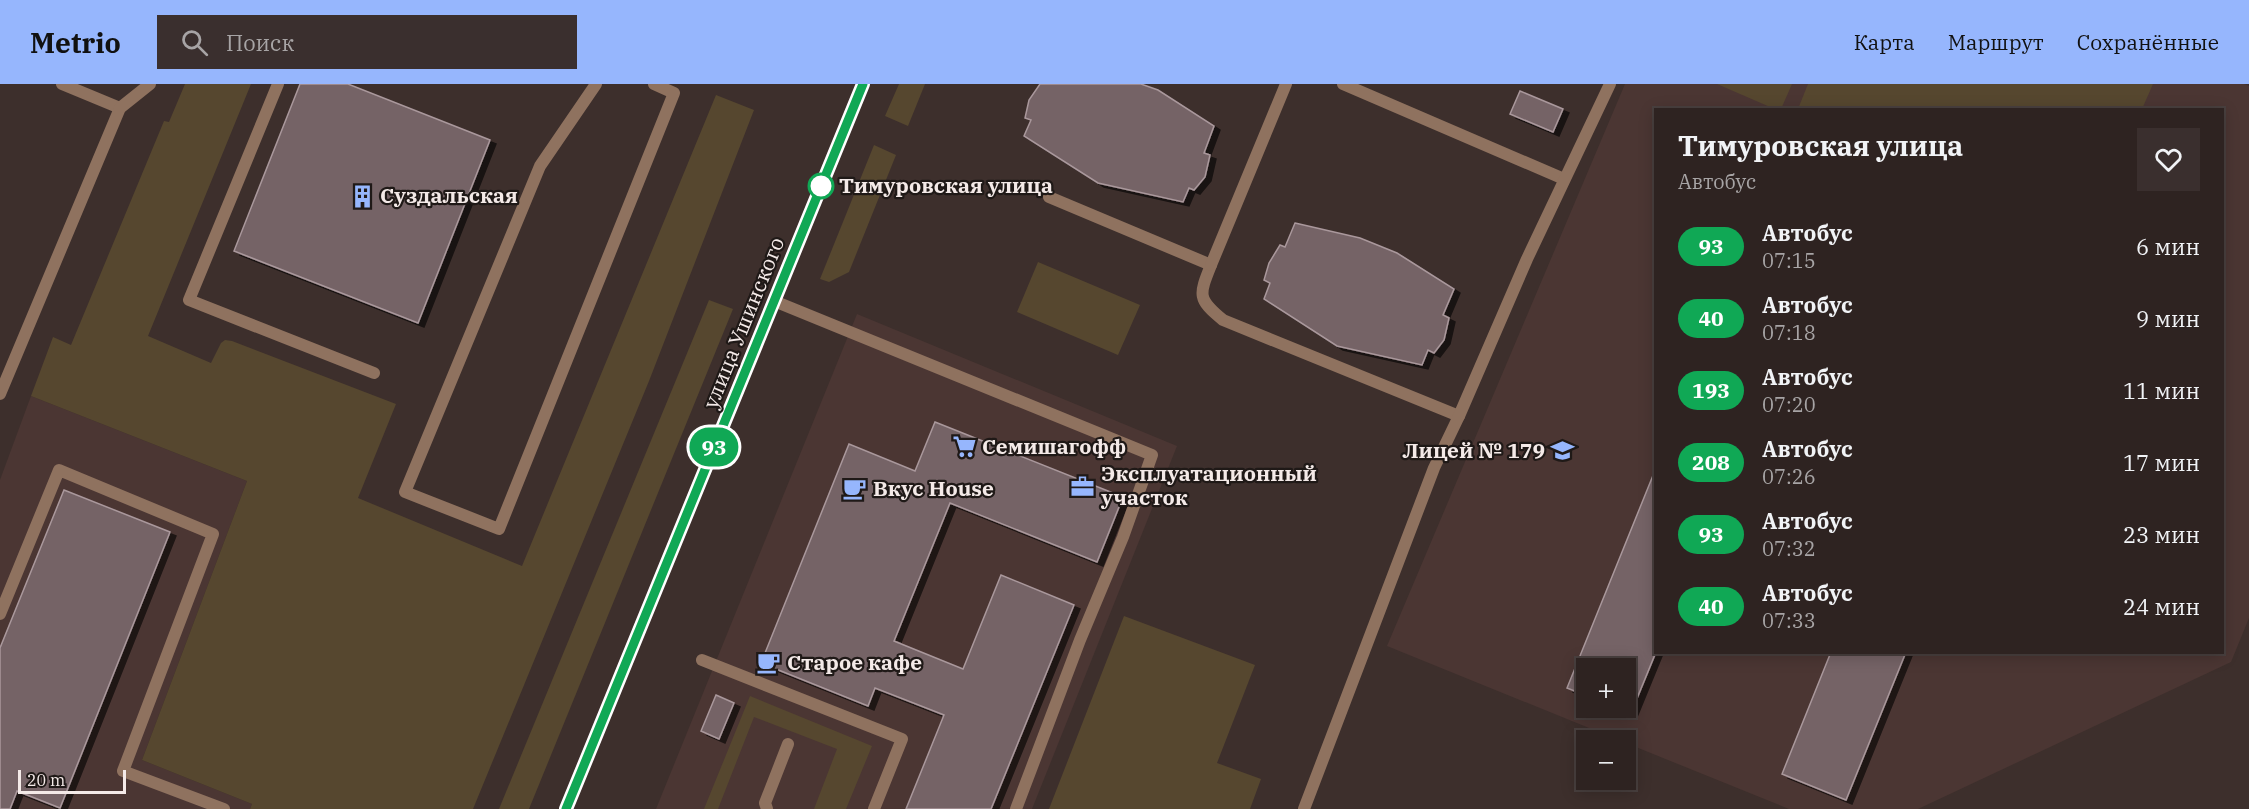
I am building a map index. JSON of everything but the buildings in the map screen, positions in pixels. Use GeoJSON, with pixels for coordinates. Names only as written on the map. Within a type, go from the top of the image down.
{"type":"FeatureCollection","features":[{"type":"Feature","properties":{"kind":"street"},"geometry":{"type":"LineString","coordinates":[[62,84],[120,108]]}},
{"type":"Feature","properties":{"kind":"street"},"geometry":{"type":"LineString","coordinates":[[0,394],[120,108],[150,84]]}},
{"type":"Feature","properties":{"kind":"street"},"geometry":{"type":"LineString","coordinates":[[278,84],[189,300],[374,373]]}},
{"type":"Feature","properties":{"kind":"street"},"geometry":{"type":"LineString","coordinates":[[596,84],[540,166],[405,492],[499,529],[674,93],[654,84]]}},
{"type":"Feature","properties":{"kind":"street","name":"улица Ушинского"},"geometry":{"type":"LineString","coordinates":[[566,809],[863,84]]}},
{"type":"Feature","properties":{"kind":"street"},"geometry":{"type":"LineString","coordinates":[[1286,84],[1202,288],[1205,306],[1223,320],[1459,416]]}},
{"type":"Feature","properties":{"kind":"street"},"geometry":{"type":"LineString","coordinates":[[1343,84],[1564,179]]}},
{"type":"Feature","properties":{"kind":"street"},"geometry":{"type":"LineString","coordinates":[[1304,809],[1430,479],[1527,259],[1610,84]]}},
{"type":"Feature","properties":{"kind":"street"},"geometry":{"type":"LineString","coordinates":[[1049,197],[1211,265]]}},
{"type":"Feature","properties":{"kind":"street"},"geometry":{"type":"LineString","coordinates":[[774,301],[1152,455],[1123,537],[1080,640],[1016,809]]}},
{"type":"Feature","properties":{"kind":"street"},"geometry":{"type":"LineString","coordinates":[[0,614],[59,470],[213,534],[123,771],[224,809]]}},
{"type":"Feature","properties":{"kind":"street"},"geometry":{"type":"LineString","coordinates":[[702,660],[902,739],[874,809]]}},
{"type":"Feature","properties":{"kind":"street"},"geometry":{"type":"LineString","coordinates":[[767,809],[765,803],[789,744]]}},
{"type":"Feature","properties":{"kind":"shaded area"},"geometry":{"type":"Polygon","coordinates":[[[185,84],[251,84],[148,336],[211,363],[221,343],[225,340],[232,341],[396,404],[358,498],[522,566],[716,95],[754,110],[649,381],[473,809],[250,809],[252,804],[142,760],[247,481],[31,396],[53,337],[71,345],[164,121],[169,122],[185,84]]]}},
{"type":"Feature","properties":{"kind":"shaded area"},"geometry":{"type":"Polygon","coordinates":[[[899,84],[925,84],[908,126],[885,116],[899,84]]]}},
{"type":"Feature","properties":{"kind":"shaded area","name":"Лицей № 179"},"geometry":{"type":"Polygon","coordinates":[[[1625,84],[2244,84],[2249,86],[2249,618],[2231,662],[1918,809],[1789,809],[1636,747],[1636,730],[1594,730],[1387,646],[1625,84]]]}},
{"type":"Feature","properties":{"kind":"shaded area"},"geometry":{"type":"Polygon","coordinates":[[[1717,84],[1792,84],[1781,108],[1772,108],[1717,84]]]}},
{"type":"Feature","properties":{"kind":"shaded area"},"geometry":{"type":"Polygon","coordinates":[[[1808,84],[2153,84],[2142,108],[1798,108],[1808,84]]]}},
{"type":"Feature","properties":{"kind":"shaded area"},"geometry":{"type":"Polygon","coordinates":[[[874,145],[896,155],[849,272],[829,282],[820,279],[874,145]]]}},
{"type":"Feature","properties":{"kind":"shaded area"},"geometry":{"type":"Polygon","coordinates":[[[1038,262],[1140,305],[1118,355],[1017,312],[1038,262]]]}},
{"type":"Feature","properties":{"kind":"shaded area"},"geometry":{"type":"Polygon","coordinates":[[[709,300],[733,309],[529,809],[499,809],[709,300]]]}},
{"type":"Feature","properties":{"kind":"shaded area"},"geometry":{"type":"Polygon","coordinates":[[[857,314],[1177,446],[1032,809],[656,809],[857,314]]]}},
{"type":"Feature","properties":{"kind":"shaded area"},"geometry":{"type":"Polygon","coordinates":[[[31,396],[247,481],[142,760],[252,804],[250,809],[0,809],[0,480],[31,396]]]}},
{"type":"Feature","properties":{"kind":"shaded area"},"geometry":{"type":"Polygon","coordinates":[[[1124,616],[1255,665],[1217,763],[1261,779],[1250,809],[1049,809],[1124,616]]]}},
{"type":"Feature","properties":{"kind":"shaded area"},"geometry":{"type":"Polygon","coordinates":[[[750,696],[872,746],[846,809],[814,809],[837,749],[754,717],[718,809],[704,809],[750,696]]]}},
{"type":"Feature","properties":{"kind":"bus line","name":"93"},"geometry":{"type":"LineString","coordinates":[[566,809],[863,84]]}},
{"type":"Feature","properties":{"kind":"place","name":"Тимуровская улица"},"geometry":{"type":"Point","coordinates":[821,186]}},
{"type":"Feature","properties":{"kind":"place","name":"Суздальская"},"geometry":{"type":"Point","coordinates":[362,196]}},
{"type":"Feature","properties":{"kind":"place","name":"Семишагофф"},"geometry":{"type":"Point","coordinates":[964,447]}},
{"type":"Feature","properties":{"kind":"place","name":"Лицей № 179"},"geometry":{"type":"Point","coordinates":[1563,451]}},
{"type":"Feature","properties":{"kind":"place","name":"Эксплуатационный участок"},"geometry":{"type":"Point","coordinates":[1083,486]}},
{"type":"Feature","properties":{"kind":"place","name":"Вкус House"},"geometry":{"type":"Point","coordinates":[855,489]}},
{"type":"Feature","properties":{"kind":"place","name":"Старое кафе"},"geometry":{"type":"Point","coordinates":[769,663]}}]}
